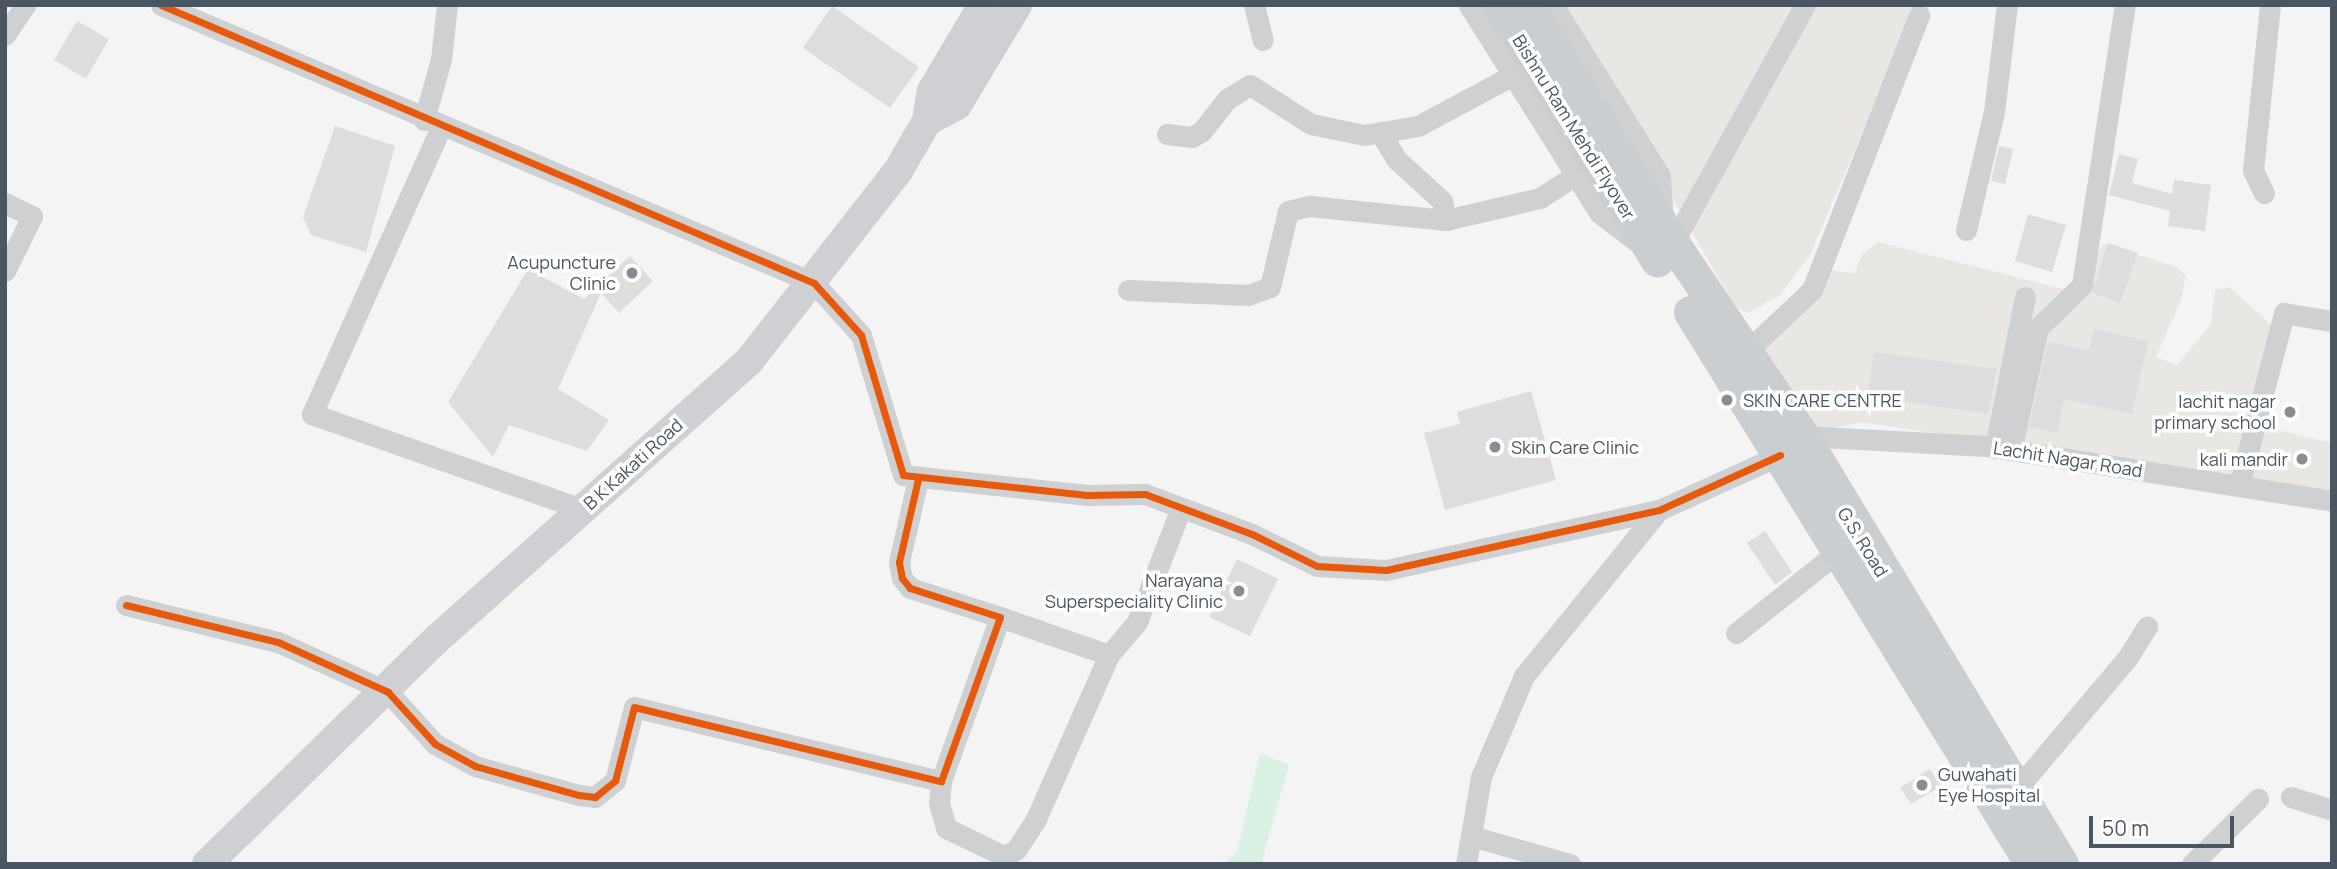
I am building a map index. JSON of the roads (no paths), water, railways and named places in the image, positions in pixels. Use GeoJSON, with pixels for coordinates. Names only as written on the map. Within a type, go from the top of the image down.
{"type":"FeatureCollection","features":[{"type":"Feature","properties":{"kind":"main road","name":"B K Kakati Road"},"geometry":{"type":"LineString","coordinates":[[207,864],[298,770],[388,692],[437,639],[749,361],[814,283],[898,171],[927,121],[932,91],[983,5]]}},
{"type":"Feature","properties":{"kind":"main road"},"geometry":{"type":"LineString","coordinates":[[927,121],[957,105],[1017,5]]}},
{"type":"Feature","properties":{"kind":"main road","name":"Bishnu Ram Mehdi Flyover"},"geometry":{"type":"LineString","coordinates":[[1498,5],[1661,238]]}},
{"type":"Feature","properties":{"kind":"main road","name":"Bishnu Ram Mehdi Flyover"},"geometry":{"type":"LineString","coordinates":[[1528,5],[1628,189]]}},
{"type":"Feature","properties":{"kind":"main road","name":"G.S. Road"},"geometry":{"type":"LineString","coordinates":[[1661,238],[1744,354],[1791,446],[1839,551],[2031,864]]}},
{"type":"Feature","properties":{"kind":"main road","name":"G.S. Road"},"geometry":{"type":"LineString","coordinates":[[1661,238],[1791,446],[2062,864]]}},
{"type":"Feature","properties":{"kind":"street"},"geometry":{"type":"LineString","coordinates":[[5,34],[25,5]]}},
{"type":"Feature","properties":{"kind":"street"},"geometry":{"type":"LineString","coordinates":[[161,5],[433,124],[814,283],[861,335],[904,475],[918,479],[1087,495],[1145,494],[1252,534],[1317,566],[1387,570],[1659,510],[1791,446]]}},
{"type":"Feature","properties":{"kind":"street"},"geometry":{"type":"LineString","coordinates":[[447,5],[433,124],[312,414],[582,509]]}},
{"type":"Feature","properties":{"kind":"street"},"geometry":{"type":"LineString","coordinates":[[1254,5],[1263,40]]}},
{"type":"Feature","properties":{"kind":"street"},"geometry":{"type":"LineString","coordinates":[[1472,5],[1602,212],[1661,238]]}},
{"type":"Feature","properties":{"kind":"street"},"geometry":{"type":"LineString","coordinates":[[1550,5],[1658,177],[1661,238]]}},
{"type":"Feature","properties":{"kind":"street"},"geometry":{"type":"LineString","coordinates":[[1661,238],[1805,5]]}},
{"type":"Feature","properties":{"kind":"street"},"geometry":{"type":"LineString","coordinates":[[1966,230],[1994,112],[2007,5]]}},
{"type":"Feature","properties":{"kind":"street"},"geometry":{"type":"LineString","coordinates":[[2003,449],[2038,328],[2082,285],[2124,5]]}},
{"type":"Feature","properties":{"kind":"street"},"geometry":{"type":"LineString","coordinates":[[2264,193],[2253,170],[2270,5]]}},
{"type":"Feature","properties":{"kind":"street"},"geometry":{"type":"LineString","coordinates":[[1744,354],[1812,290],[1919,15]]}},
{"type":"Feature","properties":{"kind":"street"},"geometry":{"type":"LineString","coordinates":[[1167,135],[1192,137],[1202,131],[1227,99],[1250,85],[1311,124],[1364,135],[1418,126],[1515,74]]}},
{"type":"Feature","properties":{"kind":"street"},"geometry":{"type":"LineString","coordinates":[[1380,132],[1396,159],[1442,201],[1446,220]]}},
{"type":"Feature","properties":{"kind":"street"},"geometry":{"type":"LineString","coordinates":[[1128,290],[1248,295],[1270,288],[1288,211],[1299,208],[1446,220],[1540,198],[1577,174]]}},
{"type":"Feature","properties":{"kind":"street"},"geometry":{"type":"LineString","coordinates":[[5,203],[32,216],[5,271]]}},
{"type":"Feature","properties":{"kind":"street"},"geometry":{"type":"LineString","coordinates":[[2003,449],[2025,297]]}},
{"type":"Feature","properties":{"kind":"street"},"geometry":{"type":"LineString","coordinates":[[2239,486],[2284,313],[2332,321]]}},
{"type":"Feature","properties":{"kind":"street","name":"Lachit Nagar Road"},"geometry":{"type":"LineString","coordinates":[[1791,446],[2003,449],[2332,501]]}},
{"type":"Feature","properties":{"kind":"street"},"geometry":{"type":"LineString","coordinates":[[918,479],[899,562],[902,578],[910,589],[1109,655]]}},
{"type":"Feature","properties":{"kind":"street"},"geometry":{"type":"LineString","coordinates":[[1000,617],[941,781],[939,803],[946,828],[1004,856],[1016,850],[1036,820],[1109,655],[1137,622],[1181,508]]}},
{"type":"Feature","properties":{"kind":"street"},"geometry":{"type":"LineString","coordinates":[[1466,864],[1481,777],[1524,676],[1659,510]]}},
{"type":"Feature","properties":{"kind":"street"},"geometry":{"type":"LineString","coordinates":[[1736,633],[1839,551]]}},
{"type":"Feature","properties":{"kind":"street"},"geometry":{"type":"LineString","coordinates":[[127,605],[278,642],[388,692],[435,744],[475,766],[579,795],[595,797],[615,781],[634,706],[941,781]]}},
{"type":"Feature","properties":{"kind":"street"},"geometry":{"type":"LineString","coordinates":[[2016,790],[2128,657],[2147,627]]}},
{"type":"Feature","properties":{"kind":"street"},"geometry":{"type":"LineString","coordinates":[[2291,797],[2332,810]]}},
{"type":"Feature","properties":{"kind":"street"},"geometry":{"type":"LineString","coordinates":[[2189,863],[2258,799]]}},
{"type":"Feature","properties":{"kind":"street"},"geometry":{"type":"LineString","coordinates":[[1471,836],[1570,864]]}},
{"type":"Feature","properties":{"kind":"place","name":"Acupuncture Clinic"},"geometry":{"type":"Point","coordinates":[632,273]}},
{"type":"Feature","properties":{"kind":"place","name":"SKIN CARE CENTRE"},"geometry":{"type":"Point","coordinates":[1727,400]}},
{"type":"Feature","properties":{"kind":"place","name":"lachit nagar primary school"},"geometry":{"type":"Point","coordinates":[2290,412]}},
{"type":"Feature","properties":{"kind":"place","name":"Skin Care Clinic"},"geometry":{"type":"Point","coordinates":[1495,447]}},
{"type":"Feature","properties":{"kind":"place","name":"kali mandir"},"geometry":{"type":"Point","coordinates":[2302,459]}},
{"type":"Feature","properties":{"kind":"place","name":"Narayana Superspeciality Clinic"},"geometry":{"type":"Point","coordinates":[1239,591]}},
{"type":"Feature","properties":{"kind":"place","name":"Guwahati Eye Hospital"},"geometry":{"type":"Point","coordinates":[1922,785]}}]}
